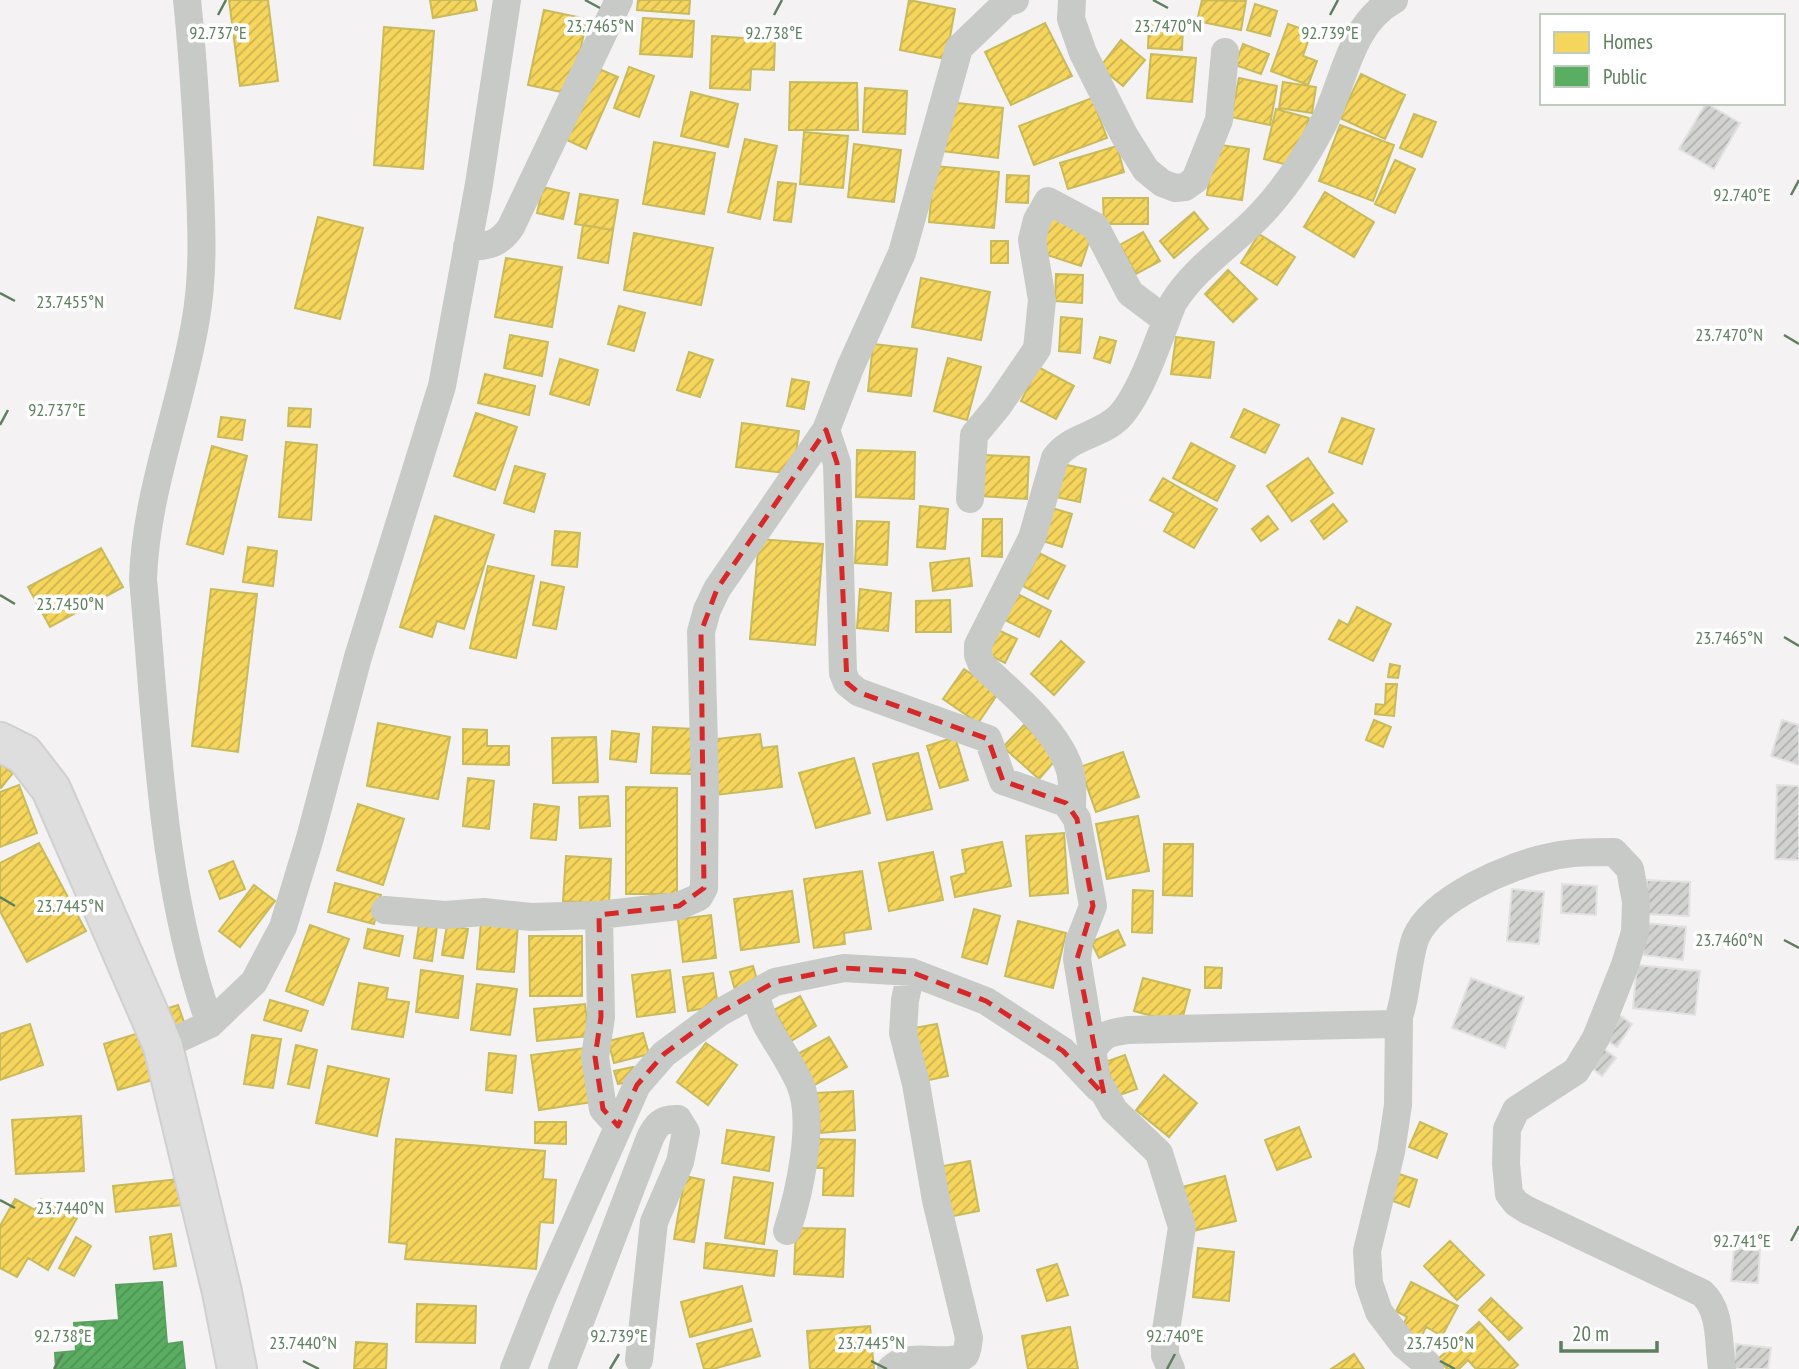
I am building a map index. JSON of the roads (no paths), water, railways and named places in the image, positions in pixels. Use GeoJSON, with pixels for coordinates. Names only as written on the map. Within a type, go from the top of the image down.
{"type":"FeatureCollection","features":[{"type":"Feature","properties":{"kind":"highway"},"geometry":{"type":"LineString","coordinates":[[0,743],[24,754],[51,789],[163,1046],[222,1292],[237,1369]]}},
{"type":"Feature","properties":{"kind":"street"},"geometry":{"type":"LineString","coordinates":[[187,0],[194,60],[203,253],[195,326],[154,493],[144,551],[143,579],[167,830],[180,911],[198,989],[210,1024]]}},
{"type":"Feature","properties":{"kind":"street"},"geometry":{"type":"LineString","coordinates":[[163,1046],[210,1024],[254,982],[283,927],[310,838],[358,657],[442,386],[507,0]]}},
{"type":"Feature","properties":{"kind":"street"},"geometry":{"type":"LineString","coordinates":[[467,247],[482,247],[498,242],[511,227],[619,0]]}},
{"type":"Feature","properties":{"kind":"street"},"geometry":{"type":"LineString","coordinates":[[385,910],[445,915],[484,912],[531,917],[599,915],[679,906],[699,897],[704,888],[705,786],[701,632],[707,610],[717,589],[826,430],[850,368],[902,253],[959,48],[1006,3],[1015,0]]}},
{"type":"Feature","properties":{"kind":"street"},"geometry":{"type":"LineString","coordinates":[[1072,0],[1071,19],[1083,53],[1124,135],[1146,170],[1162,183],[1175,188],[1185,187],[1195,180],[1219,120],[1225,51]]}},
{"type":"Feature","properties":{"kind":"street"},"geometry":{"type":"LineString","coordinates":[[1171,1369],[1165,1355],[1165,1338],[1182,1227],[1159,1153],[1114,1110],[1097,1080],[1077,959],[1079,942],[1093,906],[1082,842],[1072,810],[1072,779],[1067,761],[1050,732],[982,665],[978,645],[1032,538],[1055,458],[1061,449],[1119,417],[1132,398],[1181,289],[1249,226],[1272,202],[1297,169],[1322,126],[1353,49],[1367,22],[1394,0]]}},
{"type":"Feature","properties":{"kind":"street"},"geometry":{"type":"LineString","coordinates":[[970,499],[974,435],[998,406],[1037,349],[1042,300],[1032,240],[1037,220],[1048,201],[1096,226],[1130,293],[1166,320]]}},
{"type":"Feature","properties":{"kind":"street"},"geometry":{"type":"LineString","coordinates":[[826,430],[836,463],[843,673],[847,683],[858,692],[988,739],[1003,781],[1066,803],[1072,810]]}},
{"type":"Feature","properties":{"kind":"street"},"geometry":{"type":"LineString","coordinates":[[1430,1369],[1404,1345],[1379,1312],[1369,1283],[1367,1251],[1391,1152],[1398,1105],[1399,1018],[1416,937],[1428,916],[1455,896],[1510,869],[1548,857],[1614,852],[1630,869],[1636,902],[1635,932],[1625,965],[1596,1038],[1576,1071],[1517,1111],[1507,1129],[1506,1164],[1510,1194],[1516,1203],[1527,1210],[1702,1293],[1713,1302],[1722,1369]]}},
{"type":"Feature","properties":{"kind":"street"},"geometry":{"type":"LineString","coordinates":[[599,915],[601,1017],[595,1058],[603,1109],[618,1126]]}},
{"type":"Feature","properties":{"kind":"street"},"geometry":{"type":"LineString","coordinates":[[514,1369],[542,1298],[637,1085],[664,1054],[719,1013],[775,982],[844,968],[911,972],[986,1001],[1063,1051],[1104,1095]]}},
{"type":"Feature","properties":{"kind":"street"},"geometry":{"type":"LineString","coordinates":[[891,1369],[898,1362],[908,1361],[938,1367],[952,1365],[965,1355],[970,1338],[936,1200],[925,1130],[903,1033],[905,1000],[911,972]]}},
{"type":"Feature","properties":{"kind":"street"},"geometry":{"type":"LineString","coordinates":[[755,993],[765,1023],[781,1046],[802,1087],[808,1117],[796,1202],[787,1231]]}},
{"type":"Feature","properties":{"kind":"street"},"geometry":{"type":"LineString","coordinates":[[1092,1051],[1099,1040],[1109,1032],[1389,1026],[1395,1024],[1399,1018]]}},
{"type":"Feature","properties":{"kind":"street"},"geometry":{"type":"LineString","coordinates":[[562,1369],[650,1138],[662,1121],[678,1119],[686,1132],[680,1162],[654,1222],[639,1360]]}}]}
